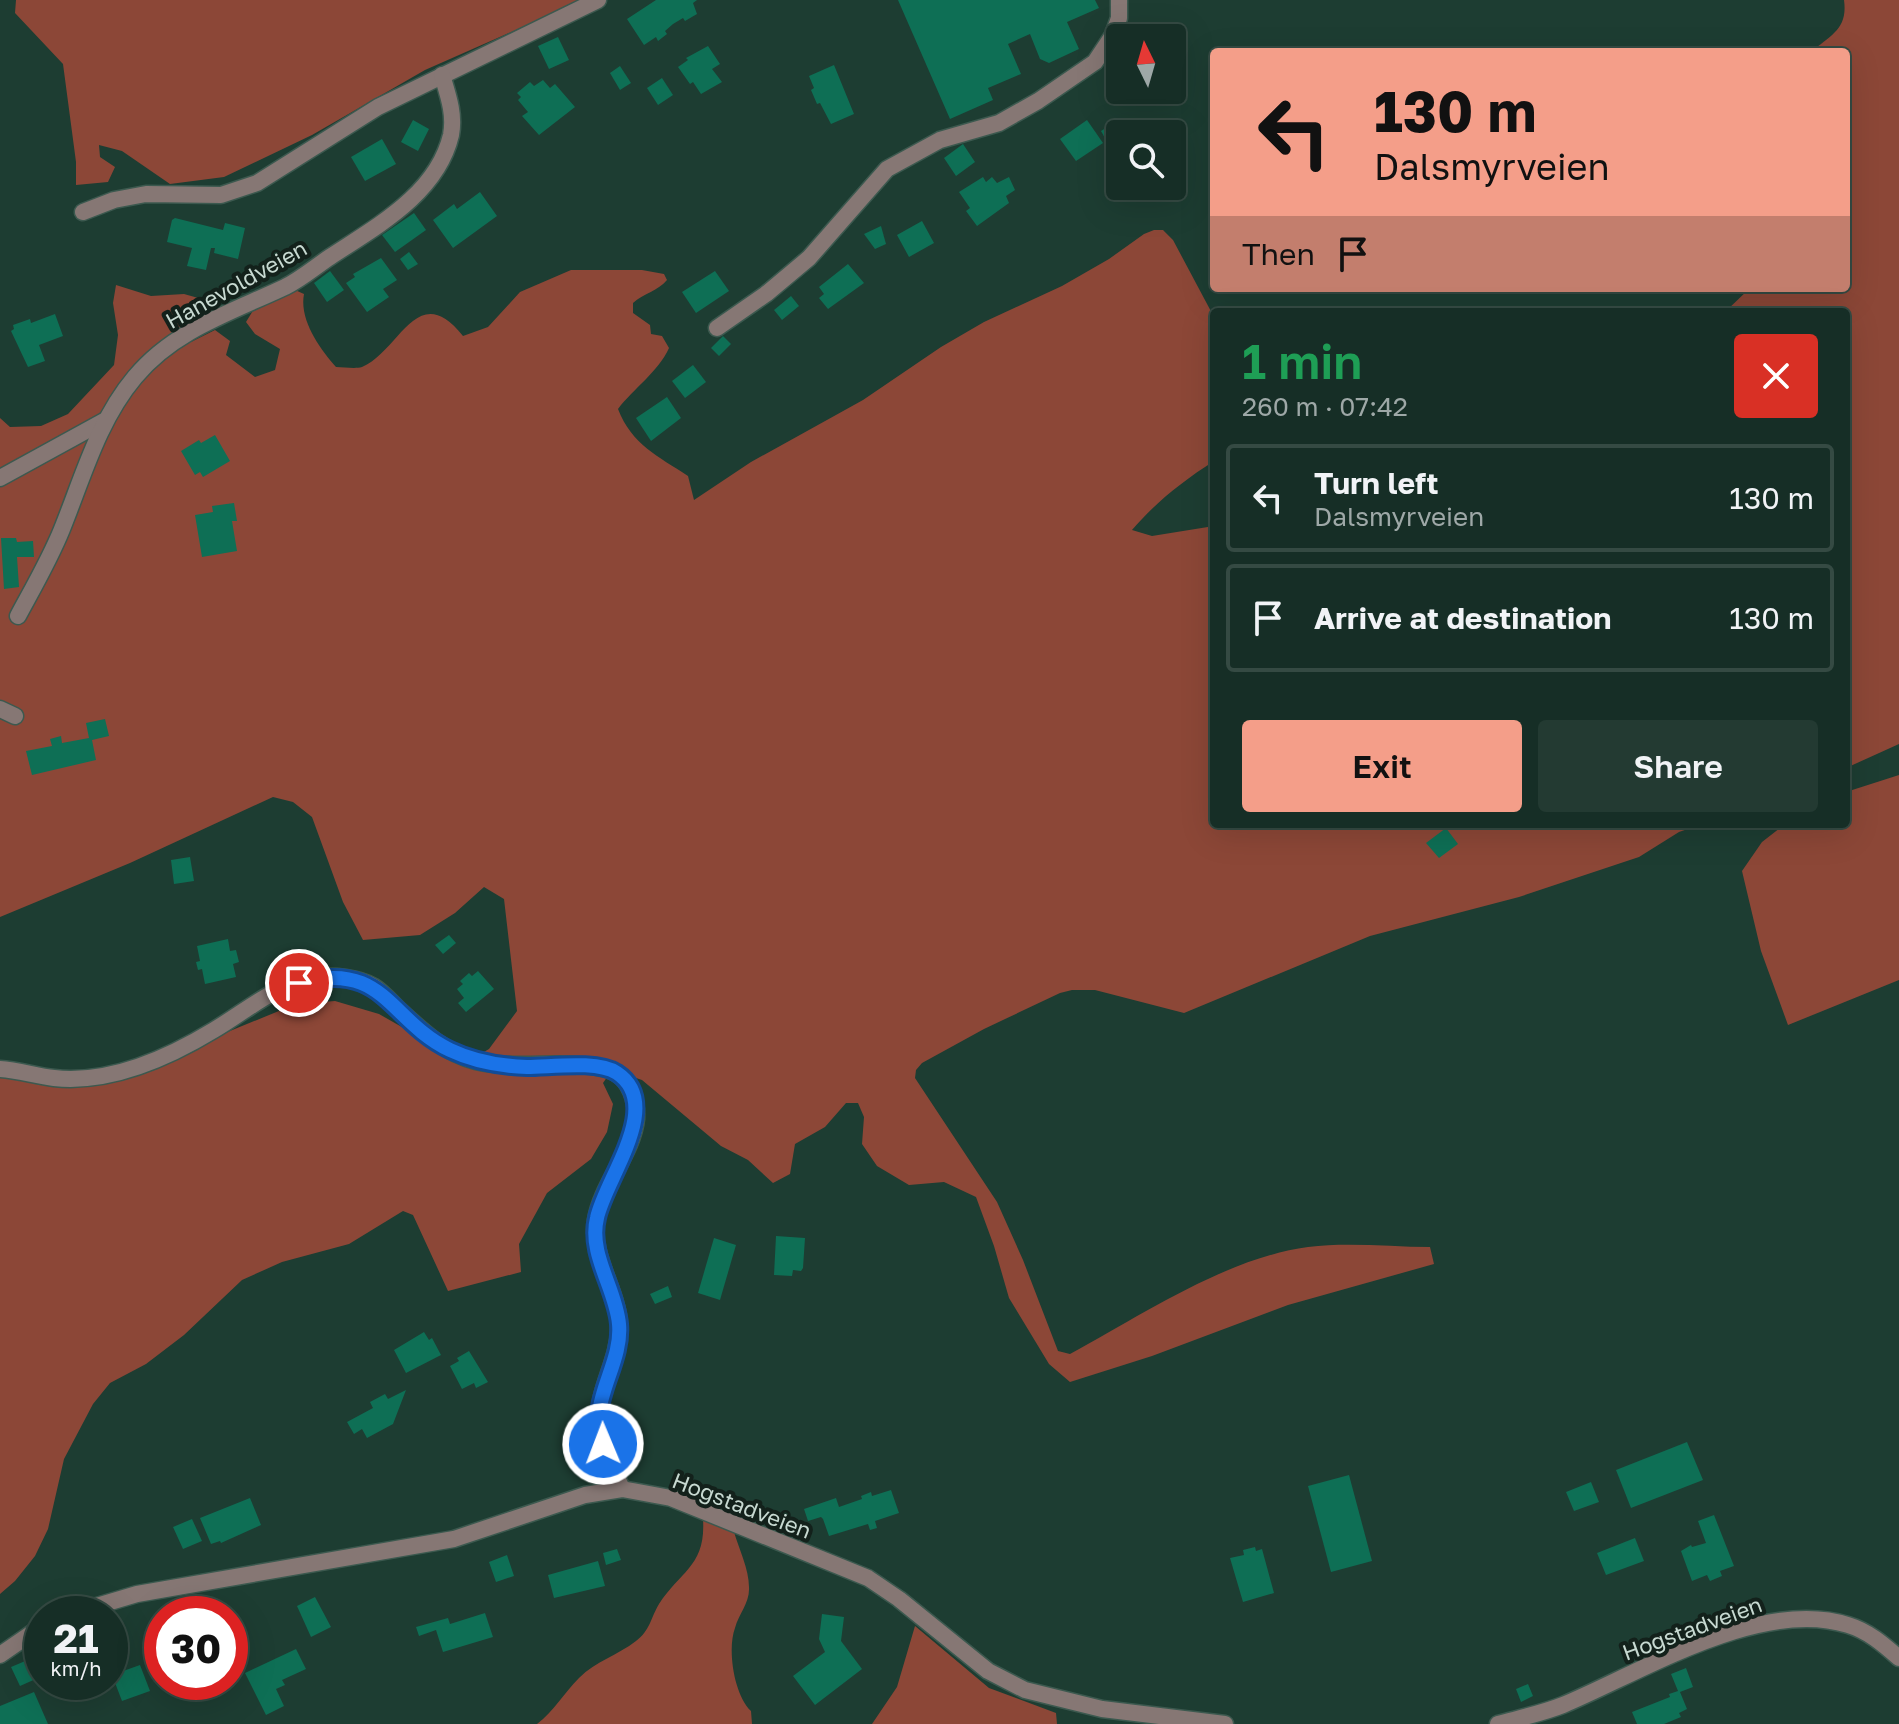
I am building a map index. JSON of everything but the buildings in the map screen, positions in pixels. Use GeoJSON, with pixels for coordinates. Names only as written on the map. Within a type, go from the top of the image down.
{"type":"FeatureCollection","features":[{"type":"Feature","properties":{"kind":"street"},"geometry":{"type":"LineString","coordinates":[[83,212],[114,200],[146,194],[221,195],[257,183],[378,107],[598,0]]}},
{"type":"Feature","properties":{"kind":"street"},"geometry":{"type":"LineString","coordinates":[[717,328],[766,294],[809,258],[887,169],[940,140],[999,123],[1095,62],[1113,35],[1119,18],[1119,0]]}},
{"type":"Feature","properties":{"kind":"street","name":"Hanevoldveien"},"geometry":{"type":"LineString","coordinates":[[18,616],[60,534],[104,421],[135,375],[175,340],[225,313],[288,286],[386,221],[421,190],[440,164],[451,135],[452,113],[442,75]]}},
{"type":"Feature","properties":{"kind":"street","name":"Hanevoldveien"},"geometry":{"type":"LineString","coordinates":[[0,478],[104,421]]}},
{"type":"Feature","properties":{"kind":"street"},"geometry":{"type":"LineString","coordinates":[[0,1069],[55,1079],[119,1071],[169,1055],[280,987],[317,978],[355,980],[375,988],[428,1036],[472,1060],[527,1067],[588,1066],[616,1072],[629,1085],[635,1103],[636,1121],[596,1220],[597,1246],[619,1324],[617,1346],[599,1413],[603,1444],[622,1489]]}},
{"type":"Feature","properties":{"kind":"street","name":"Hogstadveien"},"geometry":{"type":"LineString","coordinates":[[128,1597],[454,1539],[585,1495],[622,1489],[671,1498],[868,1578],[988,1671],[1025,1690],[1102,1709],[1225,1724]]}},
{"type":"Feature","properties":{"kind":"street","name":"Hogstadveien"},"geometry":{"type":"LineString","coordinates":[[1498,1724],[1561,1706],[1652,1662],[1761,1622],[1807,1618],[1848,1625],[1877,1638],[1899,1658]]}},
{"type":"Feature","properties":{"kind":"street"},"geometry":{"type":"LineString","coordinates":[[0,1655],[24,1638]]}},
{"type":"Feature","properties":{"kind":"shaded area"},"geometry":{"type":"Polygon","coordinates":[[[16,0],[584,0],[425,70],[312,135],[224,177],[170,184],[122,151],[99,145],[100,157],[115,167],[108,182],[76,185],[76,162],[63,64],[15,13],[16,0]]]}},
{"type":"Feature","properties":{"kind":"shaded area"},"geometry":{"type":"Polygon","coordinates":[[[1844,0],[1899,0],[1899,744],[1850,766],[1850,308],[1729,308],[1746,292],[1850,292],[1850,48],[1816,48],[1841,25],[1844,0]]]}},
{"type":"Feature","properties":{"kind":"shaded area"},"geometry":{"type":"Polygon","coordinates":[[[1163,230],[1173,240],[1210,309],[1210,464],[1170,492],[1132,530],[1152,536],[1210,527],[1210,828],[1690,828],[1639,857],[1519,897],[1370,936],[1184,1013],[1095,990],[1060,993],[922,1063],[916,1070],[915,1078],[997,1202],[1058,1351],[1070,1354],[1185,1290],[1277,1253],[1338,1245],[1430,1247],[1434,1264],[1288,1305],[1152,1356],[1070,1382],[1049,1364],[1009,1298],[976,1197],[944,1182],[909,1185],[877,1166],[862,1144],[864,1117],[858,1103],[846,1103],[825,1127],[795,1144],[790,1174],[773,1183],[748,1160],[721,1146],[642,1080],[612,1070],[603,1083],[613,1104],[607,1132],[591,1159],[547,1193],[519,1244],[521,1272],[448,1291],[413,1215],[403,1211],[349,1244],[282,1262],[242,1280],[184,1335],[146,1364],[110,1383],[93,1404],[64,1459],[48,1529],[35,1556],[0,1594],[0,1069],[83,1079],[208,1040],[296,1004],[335,1001],[379,1014],[465,1063],[489,1049],[517,1011],[504,899],[484,887],[455,913],[420,935],[363,940],[343,902],[312,817],[293,802],[273,797],[130,863],[0,917],[0,418],[10,427],[41,426],[68,414],[114,365],[118,335],[113,303],[116,285],[151,296],[184,294],[209,301],[185,336],[191,342],[215,330],[230,341],[226,355],[255,377],[275,370],[280,349],[255,334],[246,322],[254,309],[295,290],[304,294],[308,324],[330,360],[336,367],[356,368],[375,359],[421,316],[433,314],[447,320],[463,336],[488,327],[520,292],[571,270],[642,270],[664,274],[667,280],[633,303],[633,313],[650,325],[651,334],[662,336],[669,348],[659,365],[618,409],[638,441],[688,476],[694,500],[751,462],[863,400],[941,347],[984,322],[1062,286],[1144,234],[1163,230]]]}},
{"type":"Feature","properties":{"kind":"shaded area"},"geometry":{"type":"Polygon","coordinates":[[[1899,775],[1899,980],[1788,1025],[1761,951],[1742,871],[1762,842],[1780,828],[1850,828],[1850,791],[1899,775]]]}},
{"type":"Feature","properties":{"kind":"shaded area"},"geometry":{"type":"Polygon","coordinates":[[[703,1519],[734,1532],[749,1580],[749,1593],[733,1637],[732,1659],[736,1683],[751,1711],[752,1724],[537,1724],[586,1672],[641,1637],[659,1604],[696,1558],[703,1535],[703,1519]]]}},
{"type":"Feature","properties":{"kind":"shaded area"},"geometry":{"type":"Polygon","coordinates":[[[915,1626],[989,1688],[1056,1713],[1057,1724],[872,1724],[897,1687],[915,1626]]]}},
{"type":"Feature","properties":{"kind":"route"},"geometry":{"type":"LineString","coordinates":[[299,983],[317,978],[337,978],[355,980],[375,988],[428,1036],[472,1060],[527,1067],[588,1066],[616,1072],[629,1085],[635,1103],[636,1121],[596,1220],[597,1246],[619,1324],[617,1346],[599,1413],[603,1444]]}}]}
